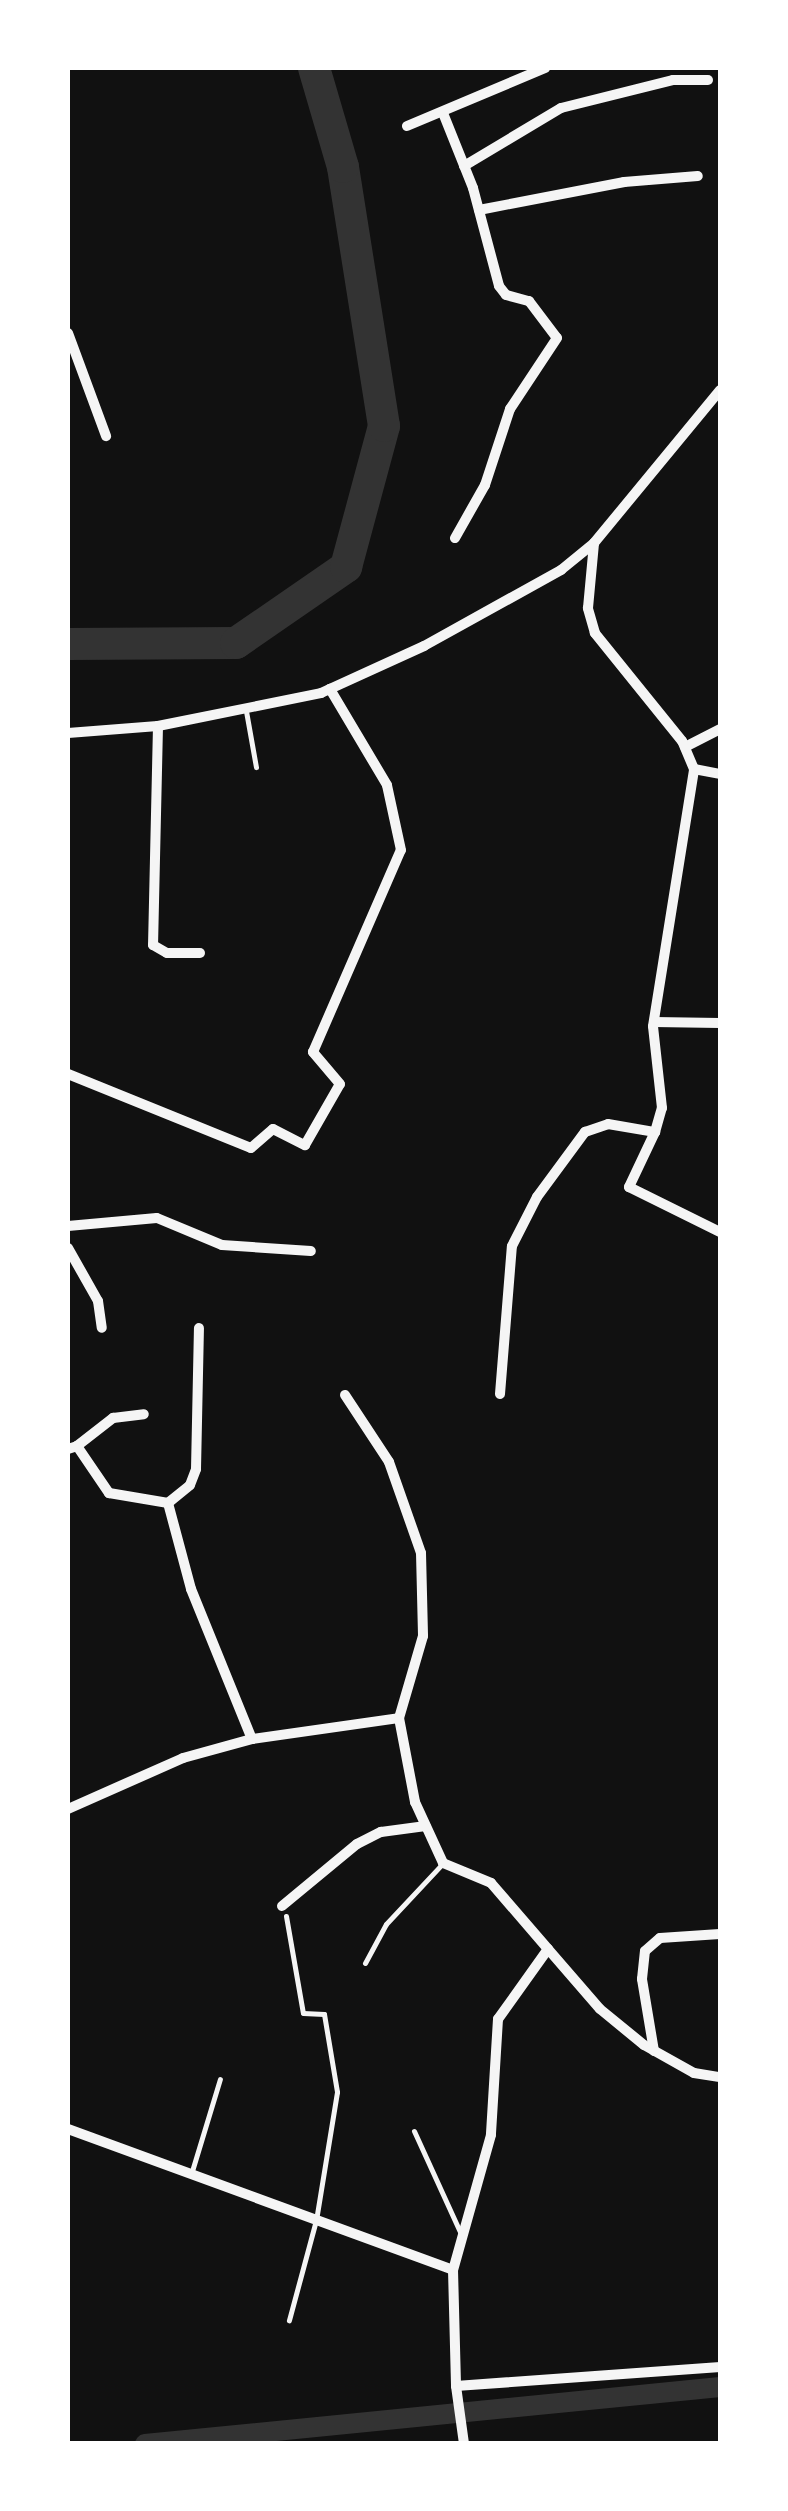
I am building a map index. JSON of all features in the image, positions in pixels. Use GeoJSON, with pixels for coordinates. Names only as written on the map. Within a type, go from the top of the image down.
{"type":"FeatureCollection","features":[{"type":"Feature","properties":{"kind":"street"},"geometry":{"type":"LineString","coordinates":[[407,126],[544,68]]}},
{"type":"Feature","properties":{"kind":"street"},"geometry":{"type":"LineString","coordinates":[[464,166],[560,108],[674,80],[708,80]]}},
{"type":"Feature","properties":{"kind":"street"},"geometry":{"type":"LineString","coordinates":[[443,113],[479,210],[499,286],[506,295],[530,301],[557,338],[510,409],[485,485],[455,538]]}},
{"type":"Feature","properties":{"kind":"street"},"geometry":{"type":"LineString","coordinates":[[479,210],[624,182],[698,176]]}},
{"type":"Feature","properties":{"kind":"street"},"geometry":{"type":"LineString","coordinates":[[68,333],[106,436]]}},
{"type":"Feature","properties":{"kind":"street"},"geometry":{"type":"LineString","coordinates":[[68,733],[158,726],[330,689],[510,598],[594,544],[720,390]]}},
{"type":"Feature","properties":{"kind":"street"},"geometry":{"type":"LineString","coordinates":[[594,544],[592,625],[685,747],[694,769],[654,1022],[662,1108],[629,1187],[720,1232]]}},
{"type":"Feature","properties":{"kind":"street"},"geometry":{"type":"LineString","coordinates":[[68,1074],[251,1148],[273,1129],[305,1144],[340,1084],[314,1052],[400,850],[387,785],[330,689]]}},
{"type":"Feature","properties":{"kind":"street"},"geometry":{"type":"LineString","coordinates":[[158,726],[153,945],[167,953],[200,953]]}},
{"type":"Feature","properties":{"kind":"street"},"geometry":{"type":"LineString","coordinates":[[685,747],[720,729]]}},
{"type":"Feature","properties":{"kind":"street"},"geometry":{"type":"LineString","coordinates":[[694,769],[720,774]]}},
{"type":"Feature","properties":{"kind":"street"},"geometry":{"type":"LineString","coordinates":[[654,1022],[720,1023]]}},
{"type":"Feature","properties":{"kind":"street"},"geometry":{"type":"LineString","coordinates":[[500,1394],[512,1246],[537,1197],[576,1140],[596,1126],[654,1132]]}},
{"type":"Feature","properties":{"kind":"street"},"geometry":{"type":"LineString","coordinates":[[68,1226],[157,1218],[222,1245],[311,1251]]}},
{"type":"Feature","properties":{"kind":"street"},"geometry":{"type":"LineString","coordinates":[[68,1248],[98,1301],[102,1328]]}},
{"type":"Feature","properties":{"kind":"street"},"geometry":{"type":"LineString","coordinates":[[144,1414],[113,1418],[72,1447],[110,1493],[168,1503],[190,1485],[196,1469],[199,1328]]}},
{"type":"Feature","properties":{"kind":"street"},"geometry":{"type":"LineString","coordinates":[[345,1395],[389,1462],[421,1554],[423,1636],[399,1718],[426,1826],[443,1864],[490,1882],[600,2009],[654,2050],[694,2074],[720,2077]]}},
{"type":"Feature","properties":{"kind":"street"},"geometry":{"type":"LineString","coordinates":[[168,1503],[191,1590],[252,1739]]}},
{"type":"Feature","properties":{"kind":"street"},"geometry":{"type":"LineString","coordinates":[[68,1809],[157,1767],[252,1739],[399,1718]]}},
{"type":"Feature","properties":{"kind":"street"},"geometry":{"type":"LineString","coordinates":[[284,1911],[357,1844],[382,1832],[426,1826]]}},
{"type":"Feature","properties":{"kind":"street"},"geometry":{"type":"LineString","coordinates":[[654,2050],[642,1979],[645,1950],[660,1938],[720,1934]]}},
{"type":"Feature","properties":{"kind":"street"},"geometry":{"type":"LineString","coordinates":[[464,2444],[456,2392],[452,2270],[491,2135],[498,2019],[548,1949]]}},
{"type":"Feature","properties":{"kind":"street"},"geometry":{"type":"LineString","coordinates":[[68,2129],[452,2270]]}},
{"type":"Feature","properties":{"kind":"street"},"geometry":{"type":"LineString","coordinates":[[456,2392],[720,2368]]}},
{"type":"Feature","properties":{"kind":"lane"},"geometry":{"type":"LineString","coordinates":[[246,708],[256,768]]}},
{"type":"Feature","properties":{"kind":"lane"},"geometry":{"type":"LineString","coordinates":[[365,1963],[386,1924],[443,1864]]}},
{"type":"Feature","properties":{"kind":"lane"},"geometry":{"type":"LineString","coordinates":[[284,1911],[303,2013],[324,2014],[337,2092],[316,2220],[289,2320]]}},
{"type":"Feature","properties":{"kind":"lane"},"geometry":{"type":"LineString","coordinates":[[191,2174],[220,2079]]}},
{"type":"Feature","properties":{"kind":"lane"},"geometry":{"type":"LineString","coordinates":[[414,2131],[462,2237]]}},
{"type":"Feature","properties":{"kind":"waterway"},"geometry":{"type":"LineString","coordinates":[[68,644],[236,643],[346,567],[384,426],[343,167],[314,68]]}},
{"type":"Feature","properties":{"kind":"waterway"},"geometry":{"type":"LineString","coordinates":[[145,2444],[720,2387]]}}]}
